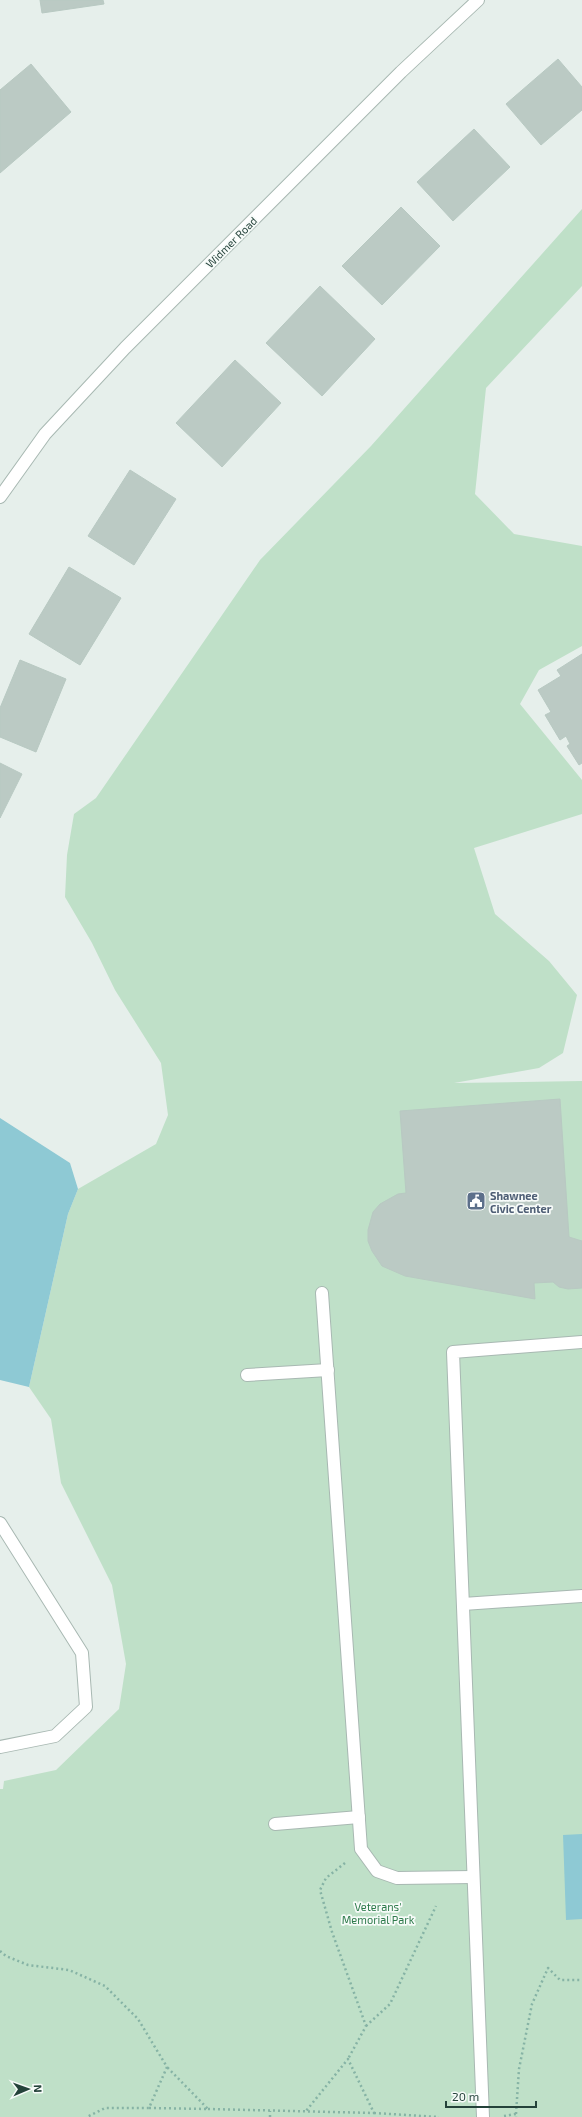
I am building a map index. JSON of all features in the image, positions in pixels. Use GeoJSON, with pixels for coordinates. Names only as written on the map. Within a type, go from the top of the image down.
{"type":"FeatureCollection","features":[{"type":"Feature","properties":{"kind":"street","name":"Widmer Road"},"geometry":{"type":"LineString","coordinates":[[0,497],[45,434],[125,348],[401,72],[478,0]]}},
{"type":"Feature","properties":{"kind":"street"},"geometry":{"type":"LineString","coordinates":[[322,1293],[361,1849],[377,1871],[397,1878],[473,1877]]}},
{"type":"Feature","properties":{"kind":"street"},"geometry":{"type":"LineString","coordinates":[[483,2117],[453,1352],[582,1342]]}},
{"type":"Feature","properties":{"kind":"street"},"geometry":{"type":"LineString","coordinates":[[247,1375],[328,1370]]}},
{"type":"Feature","properties":{"kind":"street"},"geometry":{"type":"LineString","coordinates":[[0,1523],[82,1653],[86,1707],[55,1736],[0,1747]]}},
{"type":"Feature","properties":{"kind":"street"},"geometry":{"type":"LineString","coordinates":[[463,1604],[582,1596]]}},
{"type":"Feature","properties":{"kind":"street"},"geometry":{"type":"LineString","coordinates":[[275,1824],[359,1817]]}},
{"type":"Feature","properties":{"kind":"path"},"geometry":{"type":"LineString","coordinates":[[364,1853],[343,1864],[326,1878],[320,1890],[332,1932],[366,2026]]}},
{"type":"Feature","properties":{"kind":"path"},"geometry":{"type":"LineString","coordinates":[[306,2111],[348,2059],[366,2026],[390,2004],[436,1906]]}},
{"type":"Feature","properties":{"kind":"path"},"geometry":{"type":"LineString","coordinates":[[0,1951],[6,1956],[28,1965],[69,1970],[105,1986],[138,2020],[167,2068],[208,2109]]}},
{"type":"Feature","properties":{"kind":"path"},"geometry":{"type":"LineString","coordinates":[[504,2116],[516,2115],[519,2068],[532,2004],[548,1968],[560,1980],[582,1980]]}},
{"type":"Feature","properties":{"kind":"path"},"geometry":{"type":"LineString","coordinates":[[348,2059],[374,2113]]}},
{"type":"Feature","properties":{"kind":"path"},"geometry":{"type":"LineString","coordinates":[[149,2108],[167,2068]]}},
{"type":"Feature","properties":{"kind":"path"},"geometry":{"type":"LineString","coordinates":[[87,2117],[105,2108],[149,2108],[374,2113],[439,2117]]}},
{"type":"Feature","properties":{"kind":"path"},"geometry":{"type":"LineString","coordinates":[[270,2110],[270,2117]]}},
{"type":"Feature","properties":{"kind":"green space","name":"Veterans' Memorial Park"},"geometry":{"type":"Polygon","coordinates":[[[582,209],[582,286],[486,388],[475,494],[514,534],[582,546],[582,646],[539,670],[520,704],[582,780],[582,814],[474,848],[495,914],[549,961],[577,995],[563,1053],[539,1068],[454,1083],[582,1081],[582,2117],[0,2117],[0,1789],[3,1789],[4,1781],[56,1770],[119,1709],[126,1664],[112,1585],[61,1483],[51,1419],[29,1387],[68,1214],[78,1189],[156,1144],[168,1115],[161,1063],[115,990],[92,943],[65,897],[67,855],[74,814],[96,798],[260,560],[371,446],[582,209]]]}},
{"type":"Feature","properties":{"kind":"water"},"geometry":{"type":"Polygon","coordinates":[[[0,1118],[70,1163],[78,1189],[68,1214],[29,1387],[0,1380],[0,1118]]]}},
{"type":"Feature","properties":{"kind":"water"},"geometry":{"type":"Polygon","coordinates":[[[582,1834],[582,1919],[566,1920],[563,1835],[582,1834]]]}},
{"type":"Feature","properties":{"kind":"building"},"geometry":{"type":"Polygon","coordinates":[[[40,0],[103,0],[104,4],[42,13],[40,0]]]}},
{"type":"Feature","properties":{"kind":"building"},"geometry":{"type":"Polygon","coordinates":[[[558,59],[582,87],[582,110],[541,145],[506,104],[558,59]]]}},
{"type":"Feature","properties":{"kind":"building"},"geometry":{"type":"Polygon","coordinates":[[[31,64],[71,112],[0,173],[0,90],[31,64]]]}},
{"type":"Feature","properties":{"kind":"building"},"geometry":{"type":"Polygon","coordinates":[[[474,129],[510,167],[453,221],[417,182],[474,129]]]}},
{"type":"Feature","properties":{"kind":"building"},"geometry":{"type":"Polygon","coordinates":[[[401,207],[440,246],[382,305],[342,266],[401,207]]]}},
{"type":"Feature","properties":{"kind":"building"},"geometry":{"type":"Polygon","coordinates":[[[320,286],[375,339],[322,396],[266,343],[320,286]]]}},
{"type":"Feature","properties":{"kind":"building"},"geometry":{"type":"Polygon","coordinates":[[[235,360],[281,403],[222,467],[176,423],[235,360]]]}},
{"type":"Feature","properties":{"kind":"building"},"geometry":{"type":"Polygon","coordinates":[[[130,470],[176,499],[134,565],[88,536],[130,470]]]}},
{"type":"Feature","properties":{"kind":"building"},"geometry":{"type":"Polygon","coordinates":[[[69,567],[121,598],[80,665],[29,634],[69,567]]]}},
{"type":"Feature","properties":{"kind":"building"},"geometry":{"type":"Polygon","coordinates":[[[582,654],[582,763],[579,765],[567,746],[570,744],[566,736],[560,740],[545,715],[551,712],[538,690],[561,676],[557,670],[582,654]]]}},
{"type":"Feature","properties":{"kind":"building"},"geometry":{"type":"Polygon","coordinates":[[[20,660],[66,679],[36,752],[0,737],[0,708],[20,660]]]}},
{"type":"Feature","properties":{"kind":"building"},"geometry":{"type":"Polygon","coordinates":[[[0,763],[22,774],[0,818],[0,763]]]}},
{"type":"Feature","properties":{"kind":"building","name":"Shawnee Civic Center"},"geometry":{"type":"Polygon","coordinates":[[[560,1099],[569,1237],[582,1241],[582,1288],[568,1289],[559,1287],[553,1282],[534,1283],[535,1299],[405,1276],[382,1266],[372,1251],[368,1241],[368,1230],[373,1212],[380,1204],[398,1194],[406,1193],[400,1111],[560,1099]]]}},
{"type":"Feature","properties":{"kind":"place","name":"Shawnee Civic Center"},"geometry":{"type":"Point","coordinates":[476,1201]}}]}
